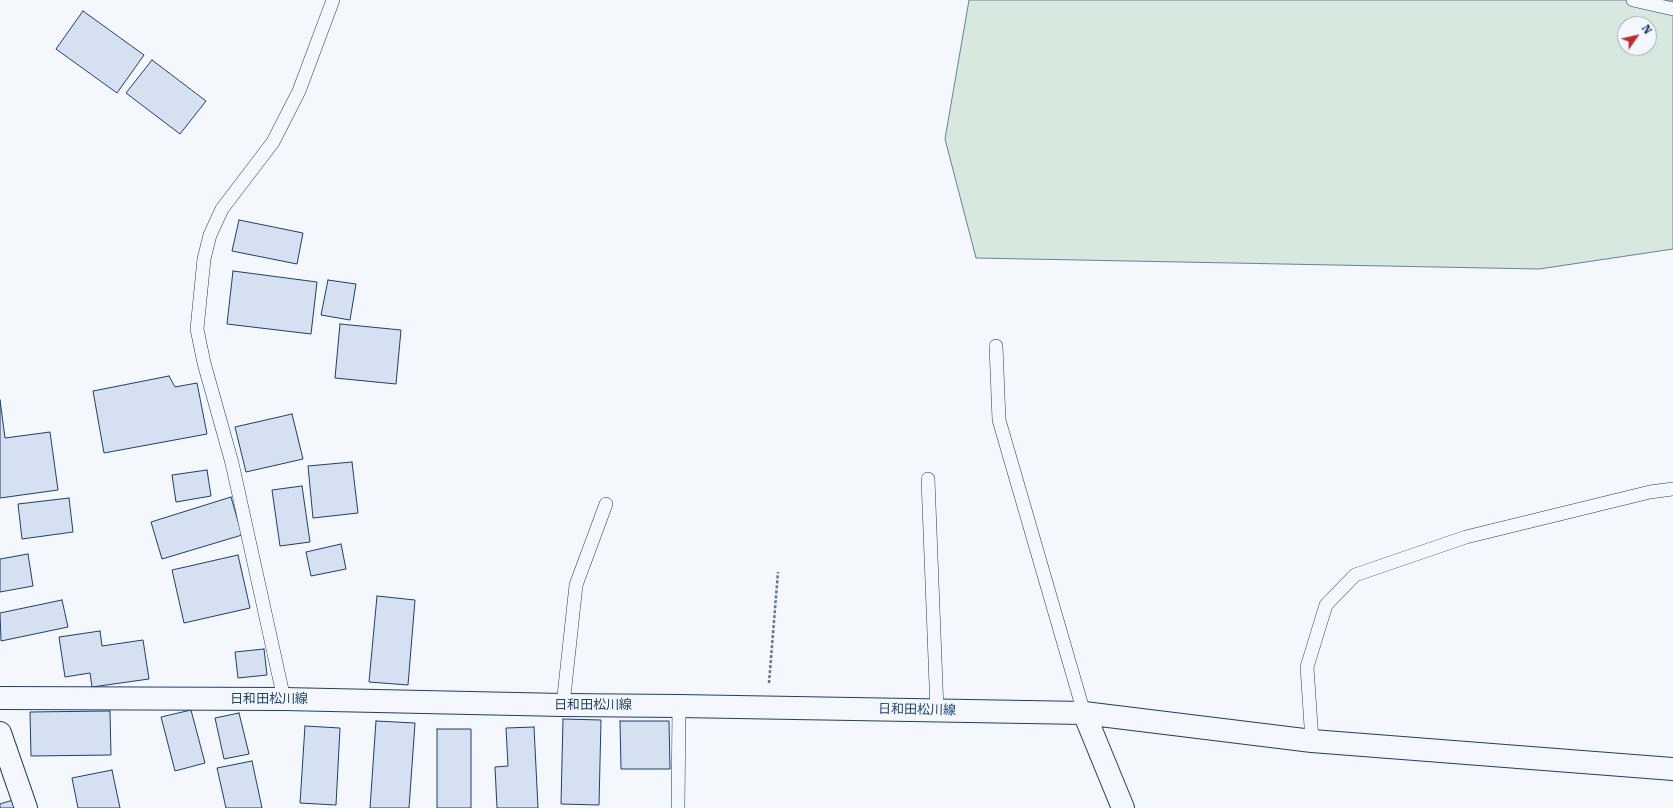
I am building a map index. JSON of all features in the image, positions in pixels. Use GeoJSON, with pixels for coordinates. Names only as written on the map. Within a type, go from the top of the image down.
{"type":"FeatureCollection","features":[{"type":"Feature","properties":{"kind":"main road","name":"日和田松川線"},"geometry":{"type":"LineString","coordinates":[[0,698],[284,699],[1084,713],[1312,741],[1673,769]]}},
{"type":"Feature","properties":{"kind":"main road"},"geometry":{"type":"LineString","coordinates":[[1084,713],[1123,808]]}},
{"type":"Feature","properties":{"kind":"main road"},"geometry":{"type":"LineString","coordinates":[[0,733],[26,808]]}},
{"type":"Feature","properties":{"kind":"lane"},"geometry":{"type":"LineString","coordinates":[[284,699],[232,463],[204,363],[196,328],[204,258],[210,235],[222,209],[273,142],[299,91],[333,0]]}},
{"type":"Feature","properties":{"kind":"lane"},"geometry":{"type":"LineString","coordinates":[[1633,0],[1673,9]]}},
{"type":"Feature","properties":{"kind":"lane"},"geometry":{"type":"LineString","coordinates":[[996,346],[999,420],[1084,713]]}},
{"type":"Feature","properties":{"kind":"lane"},"geometry":{"type":"LineString","coordinates":[[928,479],[937,711]]}},
{"type":"Feature","properties":{"kind":"lane"},"geometry":{"type":"LineString","coordinates":[[1312,741],[1307,667],[1326,605],[1355,575],[1466,537],[1650,492],[1673,489]]}},
{"type":"Feature","properties":{"kind":"lane"},"geometry":{"type":"LineString","coordinates":[[563,705],[576,585],[606,504]]}},
{"type":"Feature","properties":{"kind":"lane"},"geometry":{"type":"LineString","coordinates":[[678,808],[679,706]]}},
{"type":"Feature","properties":{"kind":"path"},"geometry":{"type":"LineString","coordinates":[[767,707],[778,572]]}},
{"type":"Feature","properties":{"kind":"shaded area"},"geometry":{"type":"Polygon","coordinates":[[[969,0],[1673,0],[1673,249],[1539,269],[976,258],[945,139],[969,0]]]}},
{"type":"Feature","properties":{"kind":"building"},"geometry":{"type":"Polygon","coordinates":[[[83,11],[144,55],[117,93],[56,49],[83,11]]]}},
{"type":"Feature","properties":{"kind":"building"},"geometry":{"type":"Polygon","coordinates":[[[152,60],[206,101],[180,134],[126,93],[152,60]]]}},
{"type":"Feature","properties":{"kind":"building"},"geometry":{"type":"Polygon","coordinates":[[[239,220],[303,233],[297,264],[232,251],[239,220]]]}},
{"type":"Feature","properties":{"kind":"building"},"geometry":{"type":"Polygon","coordinates":[[[233,271],[317,282],[311,334],[227,324],[233,271]]]}},
{"type":"Feature","properties":{"kind":"building"},"geometry":{"type":"Polygon","coordinates":[[[328,280],[356,284],[350,320],[321,315],[328,280]]]}},
{"type":"Feature","properties":{"kind":"building"},"geometry":{"type":"Polygon","coordinates":[[[340,324],[401,330],[396,384],[335,378],[340,324]]]}},
{"type":"Feature","properties":{"kind":"building"},"geometry":{"type":"Polygon","coordinates":[[[169,376],[175,387],[197,383],[207,434],[104,453],[93,391],[169,376]]]}},
{"type":"Feature","properties":{"kind":"building"},"geometry":{"type":"Polygon","coordinates":[[[0,400],[5,438],[50,432],[58,490],[0,498],[0,400]]]}},
{"type":"Feature","properties":{"kind":"building"},"geometry":{"type":"Polygon","coordinates":[[[292,414],[303,459],[246,472],[235,427],[292,414]]]}},
{"type":"Feature","properties":{"kind":"building"},"geometry":{"type":"Polygon","coordinates":[[[352,462],[358,513],[313,518],[308,466],[352,462]]]}},
{"type":"Feature","properties":{"kind":"building"},"geometry":{"type":"Polygon","coordinates":[[[207,470],[211,496],[176,502],[172,475],[207,470]]]}},
{"type":"Feature","properties":{"kind":"building"},"geometry":{"type":"Polygon","coordinates":[[[302,486],[310,542],[280,546],[272,490],[302,486]]]}},
{"type":"Feature","properties":{"kind":"building"},"geometry":{"type":"Polygon","coordinates":[[[231,497],[242,535],[162,559],[151,522],[231,497]]]}},
{"type":"Feature","properties":{"kind":"building"},"geometry":{"type":"Polygon","coordinates":[[[69,498],[73,532],[22,539],[18,504],[69,498]]]}},
{"type":"Feature","properties":{"kind":"building"},"geometry":{"type":"Polygon","coordinates":[[[341,544],[346,569],[311,576],[306,552],[341,544]]]}},
{"type":"Feature","properties":{"kind":"building"},"geometry":{"type":"Polygon","coordinates":[[[28,554],[33,586],[0,592],[0,559],[28,554]]]}},
{"type":"Feature","properties":{"kind":"building"},"geometry":{"type":"Polygon","coordinates":[[[238,555],[250,608],[184,623],[172,570],[238,555]]]}},
{"type":"Feature","properties":{"kind":"building"},"geometry":{"type":"Polygon","coordinates":[[[377,596],[415,600],[408,685],[369,682],[377,596]]]}},
{"type":"Feature","properties":{"kind":"building"},"geometry":{"type":"Polygon","coordinates":[[[62,600],[68,627],[1,641],[0,613],[62,600]]]}},
{"type":"Feature","properties":{"kind":"building"},"geometry":{"type":"Polygon","coordinates":[[[100,631],[102,646],[143,640],[149,679],[92,687],[90,673],[65,677],[59,637],[100,631]]]}},
{"type":"Feature","properties":{"kind":"building"},"geometry":{"type":"Polygon","coordinates":[[[264,649],[267,675],[238,678],[235,652],[264,649]]]}},
{"type":"Feature","properties":{"kind":"building"},"geometry":{"type":"Polygon","coordinates":[[[191,710],[205,763],[175,771],[161,717],[191,710]]]}},
{"type":"Feature","properties":{"kind":"building"},"geometry":{"type":"Polygon","coordinates":[[[110,711],[111,755],[31,756],[30,712],[110,711]]]}},
{"type":"Feature","properties":{"kind":"building"},"geometry":{"type":"Polygon","coordinates":[[[239,713],[249,754],[224,759],[215,718],[239,713]]]}},
{"type":"Feature","properties":{"kind":"building"},"geometry":{"type":"Polygon","coordinates":[[[563,719],[601,720],[599,805],[561,804],[563,719]]]}},
{"type":"Feature","properties":{"kind":"building"},"geometry":{"type":"Polygon","coordinates":[[[376,721],[415,723],[409,808],[370,808],[376,721]]]}},
{"type":"Feature","properties":{"kind":"building"},"geometry":{"type":"Polygon","coordinates":[[[620,721],[669,721],[670,769],[621,769],[620,721]]]}},
{"type":"Feature","properties":{"kind":"building"},"geometry":{"type":"Polygon","coordinates":[[[305,726],[340,728],[336,805],[300,803],[305,726]]]}},
{"type":"Feature","properties":{"kind":"building"},"geometry":{"type":"Polygon","coordinates":[[[534,727],[538,808],[497,808],[495,767],[508,766],[506,728],[534,727]]]}},
{"type":"Feature","properties":{"kind":"building"},"geometry":{"type":"Polygon","coordinates":[[[437,729],[471,729],[471,808],[437,808],[437,729]]]}},
{"type":"Feature","properties":{"kind":"building"},"geometry":{"type":"Polygon","coordinates":[[[252,761],[262,808],[226,808],[217,768],[252,761]]]}},
{"type":"Feature","properties":{"kind":"building"},"geometry":{"type":"Polygon","coordinates":[[[112,770],[120,808],[78,808],[72,778],[112,770]]]}},
{"type":"Feature","properties":{"kind":"building"},"geometry":{"type":"Polygon","coordinates":[[[13,800],[15,808],[0,808],[0,804],[13,800]]]}}]}
